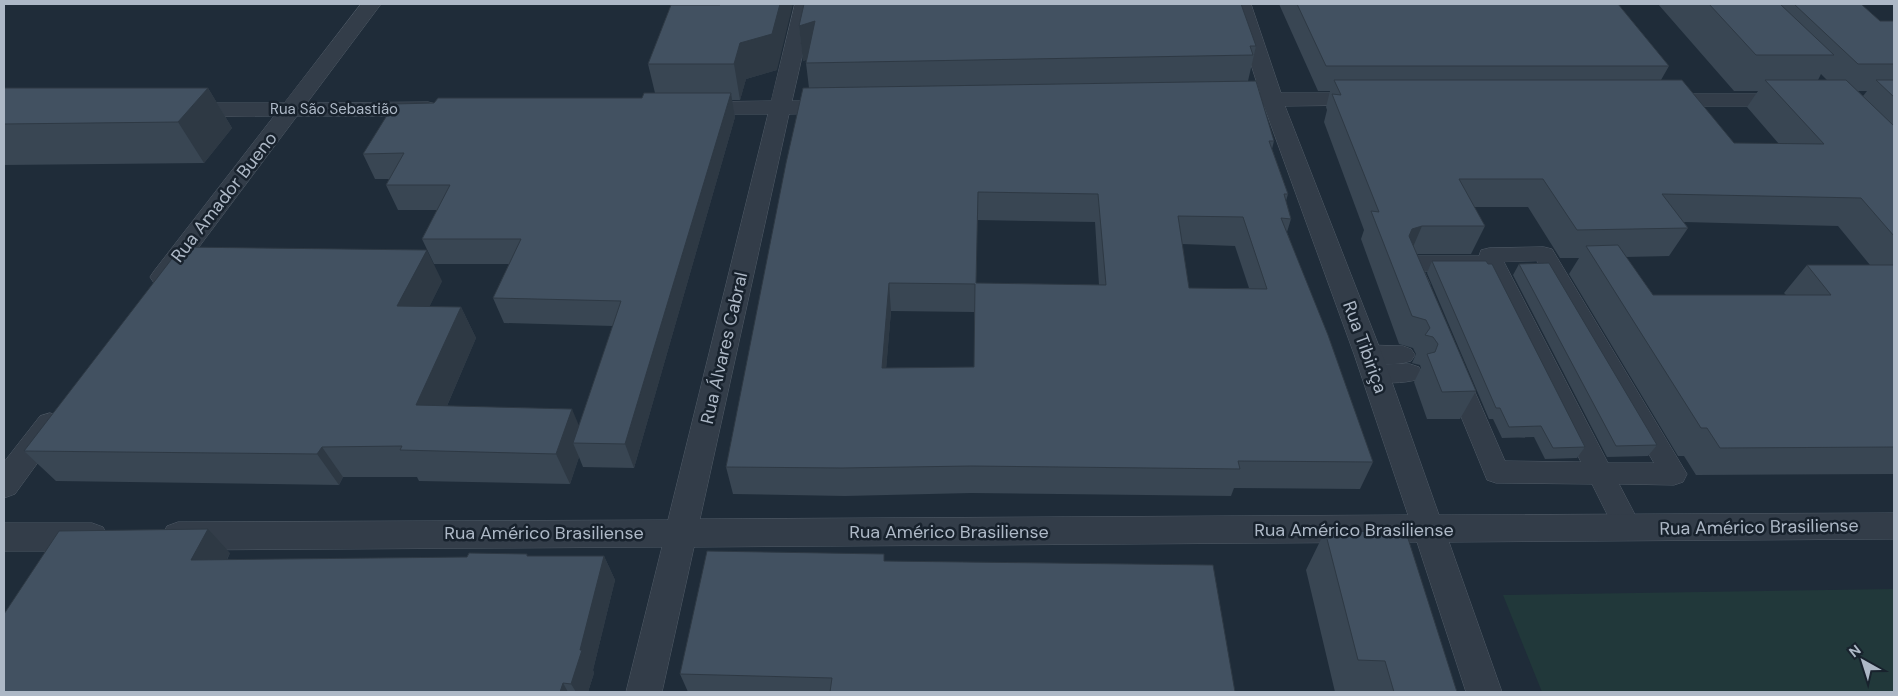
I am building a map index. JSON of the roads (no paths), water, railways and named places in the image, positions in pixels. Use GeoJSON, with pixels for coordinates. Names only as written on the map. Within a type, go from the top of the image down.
{"type":"FeatureCollection","features":[{"type":"Feature","properties":{"kind":"street","name":"Rua Amador Bueno"},"geometry":{"type":"LineString","coordinates":[[148,297],[371,4]]}},
{"type":"Feature","properties":{"kind":"street","name":"Rua Álvares Cabral"},"geometry":{"type":"LineString","coordinates":[[644,692],[804,4]]}},
{"type":"Feature","properties":{"kind":"street","name":"Rua Tibiriça"},"geometry":{"type":"LineString","coordinates":[[1242,4],[1272,99],[1371,363],[1484,692]]}},
{"type":"Feature","properties":{"kind":"street"},"geometry":{"type":"LineString","coordinates":[[1203,100],[1381,99]]}},
{"type":"Feature","properties":{"kind":"street"},"geometry":{"type":"LineString","coordinates":[[1639,100],[1807,100]]}},
{"type":"Feature","properties":{"kind":"street"},"geometry":{"type":"LineString","coordinates":[[680,108],[858,106]]}},
{"type":"Feature","properties":{"kind":"street","name":"Rua São Sebastião"},"geometry":{"type":"LineString","coordinates":[[163,110],[451,109]]}},
{"type":"Feature","properties":{"kind":"street"},"geometry":{"type":"LineString","coordinates":[[4,485],[64,406]]}},
{"type":"Feature","properties":{"kind":"street","name":"Rua Américo Brasiliense"},"geometry":{"type":"LineString","coordinates":[[4,537],[1894,526]]}},
{"type":"Feature","properties":{"kind":"lane"},"geometry":{"type":"LineString","coordinates":[[1447,365],[1496,472],[1602,474],[1674,474],[1544,254],[1489,255],[1602,474],[1628,528]]}},
{"type":"Feature","properties":{"kind":"lane"},"geometry":{"type":"LineString","coordinates":[[1428,306],[1410,263],[1494,264]]}},
{"type":"Feature","properties":{"kind":"lane"},"geometry":{"type":"LineString","coordinates":[[1371,363],[1407,364]]}}]}
